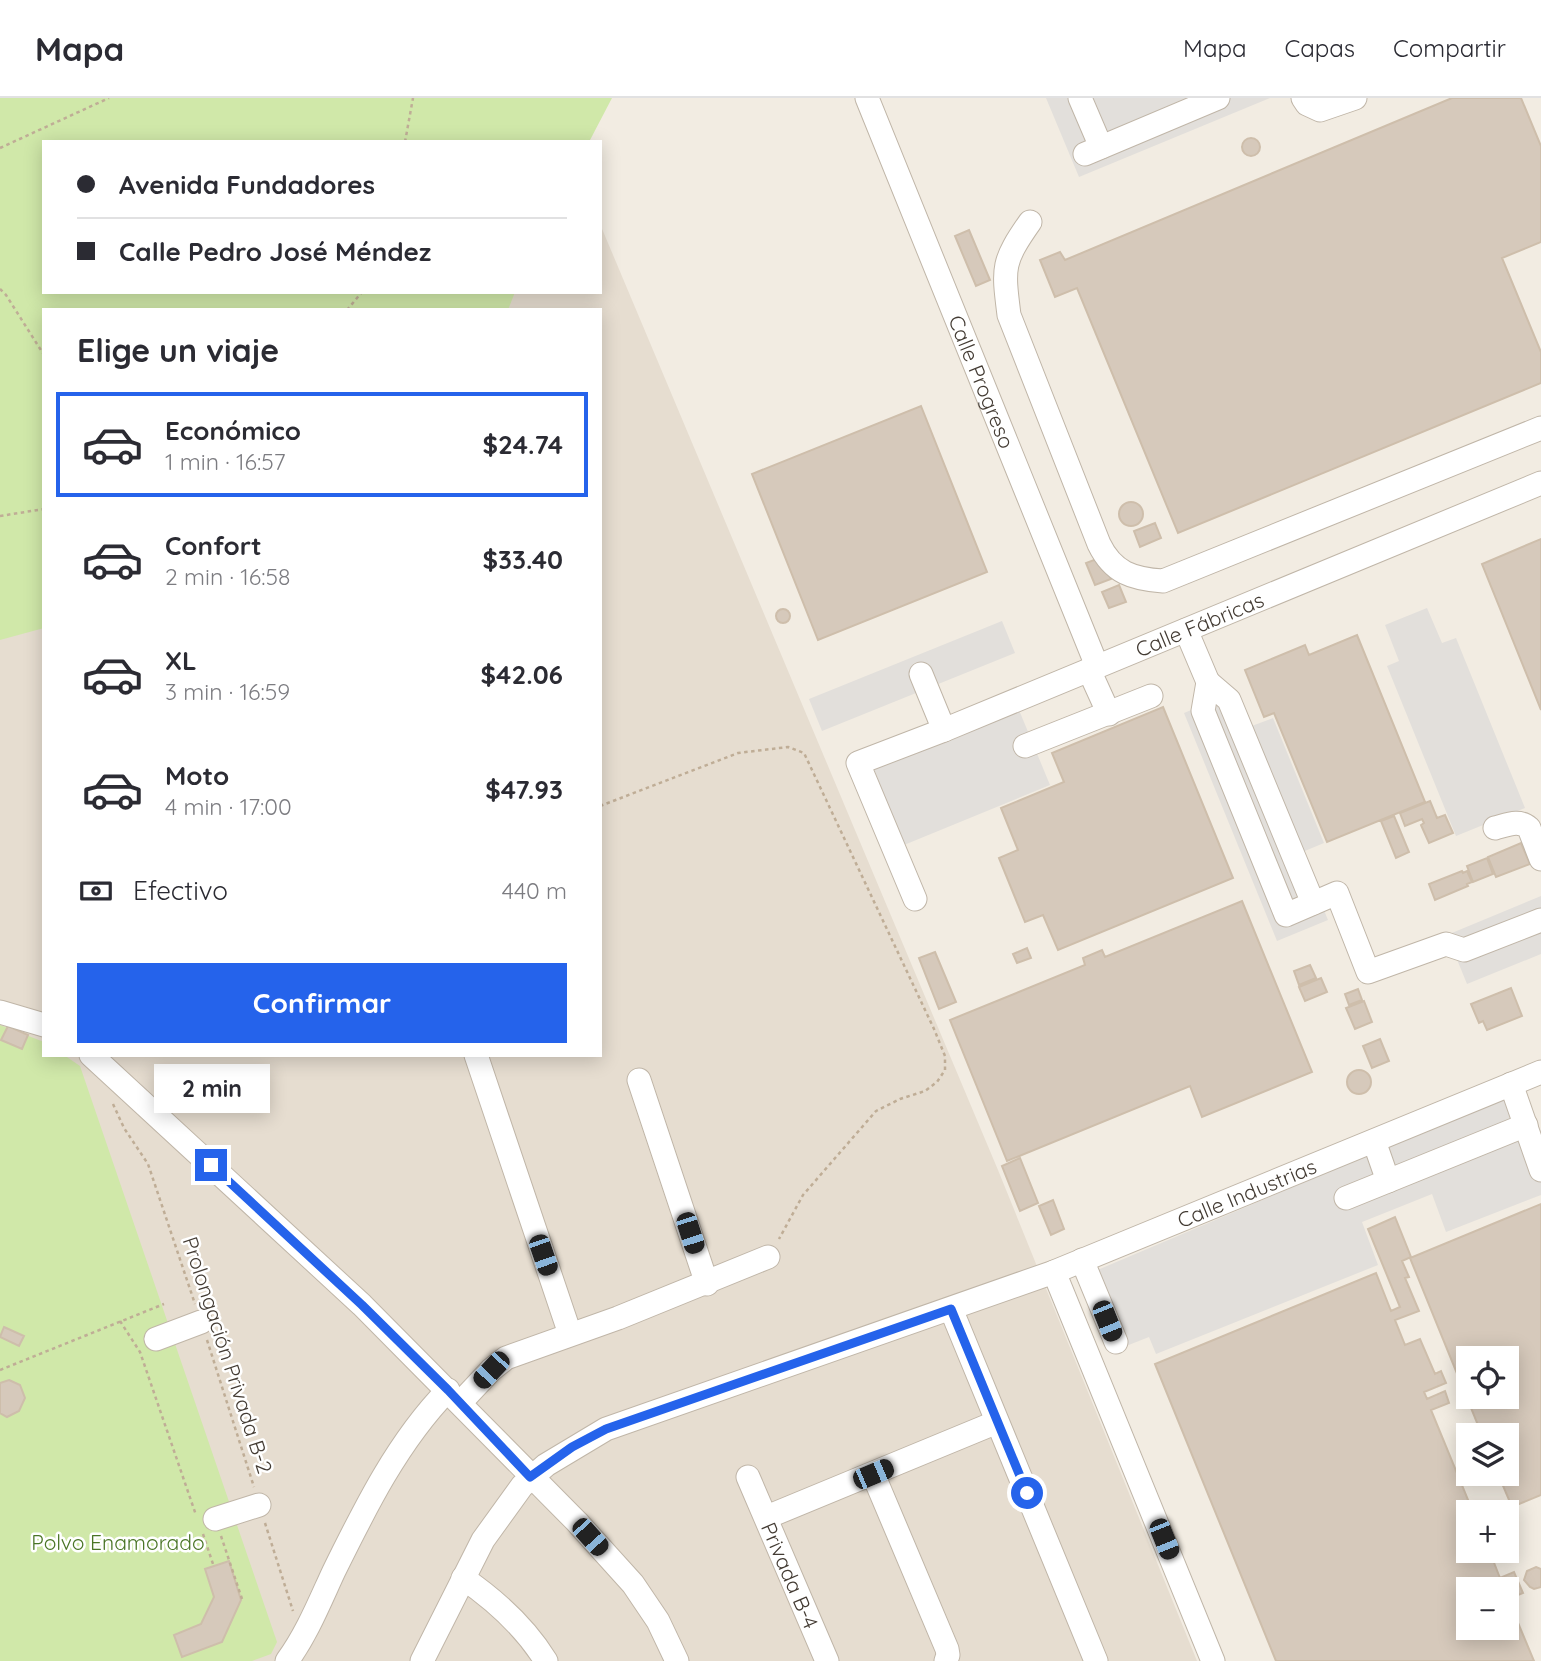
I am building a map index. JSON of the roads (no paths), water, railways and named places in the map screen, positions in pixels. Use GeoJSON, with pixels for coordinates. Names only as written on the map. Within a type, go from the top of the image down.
{"type":"FeatureCollection","features":[{"type":"Feature","properties":{"kind":"street","name":"Calle Progreso"},"geometry":{"type":"LineString","coordinates":[[867,98],[1109,714]]}},
{"type":"Feature","properties":{"kind":"street"},"geometry":{"type":"LineString","coordinates":[[1080,98],[1093,150],[1217,98]]}},
{"type":"Feature","properties":{"kind":"street"},"geometry":{"type":"LineString","coordinates":[[1303,98],[1307,104],[1320,110],[1354,98]]}},
{"type":"Feature","properties":{"kind":"street"},"geometry":{"type":"LineString","coordinates":[[1030,222],[1007,260],[1004,275],[1009,315],[1105,556],[1116,569],[1145,580],[1163,581],[1541,428]]}},
{"type":"Feature","properties":{"kind":"street","name":"Calle Fábricas"},"geometry":{"type":"LineString","coordinates":[[915,900],[858,763],[1541,483]]}},
{"type":"Feature","properties":{"kind":"street"},"geometry":{"type":"LineString","coordinates":[[1186,630],[1208,682],[1229,700],[1313,903],[1337,893],[1368,972],[1446,944],[1464,950],[1539,919]]}},
{"type":"Feature","properties":{"kind":"street"},"geometry":{"type":"LineString","coordinates":[[921,674],[944,730]]}},
{"type":"Feature","properties":{"kind":"street"},"geometry":{"type":"LineString","coordinates":[[1025,746],[1151,696]]}},
{"type":"Feature","properties":{"kind":"street"},"geometry":{"type":"LineString","coordinates":[[1495,828],[1511,823],[1526,825],[1541,859]]}},
{"type":"Feature","properties":{"kind":"street"},"geometry":{"type":"LineString","coordinates":[[0,1012],[42,1024]]}},
{"type":"Feature","properties":{"kind":"street"},"geometry":{"type":"LineString","coordinates":[[93,1057],[362,1305],[577,1522],[633,1584],[658,1621],[677,1661]]}},
{"type":"Feature","properties":{"kind":"street"},"geometry":{"type":"LineString","coordinates":[[477,1057],[570,1334]]}},
{"type":"Feature","properties":{"kind":"street","name":"Calle Industrias"},"geometry":{"type":"LineString","coordinates":[[422,1661],[483,1540],[530,1477],[572,1447],[606,1429],[1054,1272],[1541,1072]]}},
{"type":"Feature","properties":{"kind":"street"},"geometry":{"type":"LineString","coordinates":[[639,1080],[707,1284]]}},
{"type":"Feature","properties":{"kind":"street"},"geometry":{"type":"LineString","coordinates":[[1511,1084],[1541,1170]]}},
{"type":"Feature","properties":{"kind":"street"},"geometry":{"type":"LineString","coordinates":[[1346,1198],[1526,1125]]}},
{"type":"Feature","properties":{"kind":"street"},"geometry":{"type":"LineString","coordinates":[[1374,1142],[1388,1181]]}},
{"type":"Feature","properties":{"kind":"street"},"geometry":{"type":"LineString","coordinates":[[291,1655],[361,1516],[427,1412],[454,1397],[506,1358],[707,1284],[768,1257]]}},
{"type":"Feature","properties":{"kind":"street"},"geometry":{"type":"LineString","coordinates":[[1082,1260],[1116,1342]]}},
{"type":"Feature","properties":{"kind":"street"},"geometry":{"type":"LineString","coordinates":[[1054,1272],[1213,1661]]}},
{"type":"Feature","properties":{"kind":"street"},"geometry":{"type":"LineString","coordinates":[[951,1309],[1096,1661]]}},
{"type":"Feature","properties":{"kind":"street"},"geometry":{"type":"LineString","coordinates":[[156,1339],[201,1322]]}},
{"type":"Feature","properties":{"kind":"street","name":"Privada B-4"},"geometry":{"type":"LineString","coordinates":[[827,1661],[767,1517],[997,1422]]}},
{"type":"Feature","properties":{"kind":"street"},"geometry":{"type":"LineString","coordinates":[[873,1474],[947,1649],[947,1660]]}},
{"type":"Feature","properties":{"kind":"street"},"geometry":{"type":"LineString","coordinates":[[748,1477],[767,1517]]}},
{"type":"Feature","properties":{"kind":"street"},"geometry":{"type":"LineString","coordinates":[[217,1523],[259,1505]]}},
{"type":"Feature","properties":{"kind":"street"},"geometry":{"type":"LineString","coordinates":[[463,1578],[497,1604],[521,1628],[546,1661]]}},
{"type":"Feature","properties":{"kind":"park label","name":"Polvo Enamorado"},"geometry":{"type":"Point","coordinates":[118,1542]}}]}
